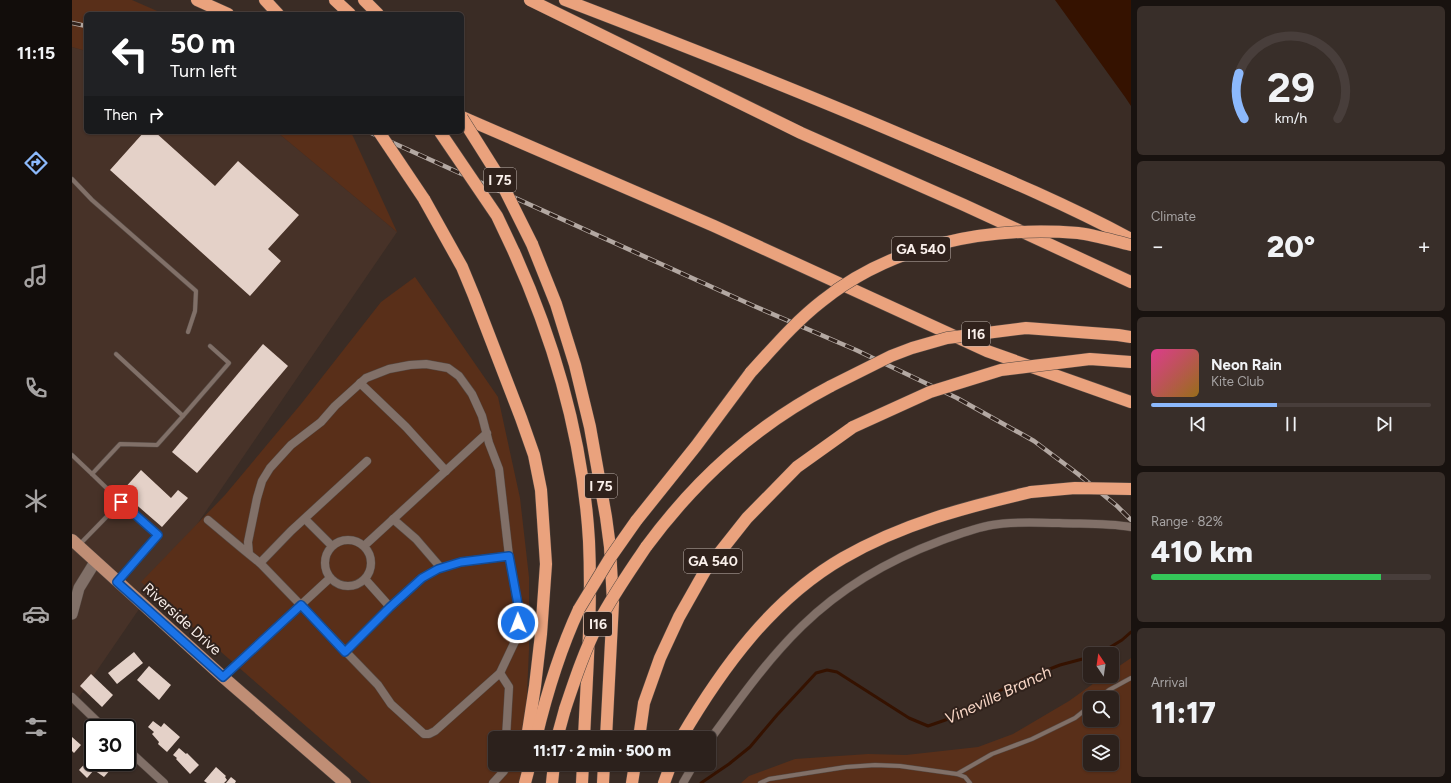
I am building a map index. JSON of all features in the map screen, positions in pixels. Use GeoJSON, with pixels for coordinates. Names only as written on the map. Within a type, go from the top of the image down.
{"type":"FeatureCollection","features":[{"type":"Feature","properties":{"kind":"highway"},"geometry":{"type":"LineString","coordinates":[[197,0],[224,12]]}},
{"type":"Feature","properties":{"kind":"highway"},"geometry":{"type":"LineString","coordinates":[[265,0],[276,12]]}},
{"type":"Feature","properties":{"kind":"highway"},"geometry":{"type":"LineString","coordinates":[[335,0],[348,12]]}},
{"type":"Feature","properties":{"kind":"highway"},"geometry":{"type":"LineString","coordinates":[[364,0],[376,12]]}},
{"type":"Feature","properties":{"kind":"highway"},"geometry":{"type":"LineString","coordinates":[[530,0],[800,133],[977,211],[1131,282]]}},
{"type":"Feature","properties":{"kind":"highway"},"geometry":{"type":"LineString","coordinates":[[565,0],[805,94],[1028,188],[1096,220],[1131,239]]}},
{"type":"Feature","properties":{"kind":"highway"},"geometry":{"type":"LineString","coordinates":[[464,118],[714,226],[987,351],[1131,402]]}},
{"type":"Feature","properties":{"kind":"highway","name":"I 75"},"geometry":{"type":"LineString","coordinates":[[464,120],[496,172],[532,244],[556,304],[575,365],[590,427],[606,517],[613,603],[606,731]]}},
{"type":"Feature","properties":{"kind":"highway"},"geometry":{"type":"LineString","coordinates":[[380,134],[424,199],[462,267],[534,454],[541,490],[546,564],[535,686],[528,731]]}},
{"type":"Feature","properties":{"kind":"highway","name":"I 75"},"geometry":{"type":"LineString","coordinates":[[441,134],[497,216],[514,252],[540,314],[570,410],[582,476],[589,542],[589,610],[584,731]]}},
{"type":"Feature","properties":{"kind":"highway","name":"GA 540"},"geometry":{"type":"LineString","coordinates":[[538,731],[554,671],[566,638],[579,609],[610,558],[636,521],[696,446],[751,372],[792,326],[822,300],[856,278],[891,260],[934,245],[966,238],[1029,232],[1079,233],[1131,245]]}},
{"type":"Feature","properties":{"kind":"highway","name":"I16"},"geometry":{"type":"LineString","coordinates":[[559,731],[581,662],[600,621],[620,585],[646,547],[661,526],[686,497],[730,453],[784,413],[831,386],[891,356],[947,338],[1026,328],[1131,337]]}},
{"type":"Feature","properties":{"kind":"highway","name":"GA 540"},"geometry":{"type":"LineString","coordinates":[[640,731],[644,703],[660,658],[679,617],[705,571],[747,518],[797,467],[853,428],[930,392],[1001,370],[1090,359],[1131,362]]}},
{"type":"Feature","properties":{"kind":"highway"},"geometry":{"type":"LineString","coordinates":[[685,731],[708,694],[734,657],[749,639],[784,603],[820,574],[844,558],[896,532],[949,512],[1031,492],[1075,488],[1131,489]]}},
{"type":"Feature","properties":{"kind":"highway"},"geometry":{"type":"LineString","coordinates":[[523,771],[524,783]]}},
{"type":"Feature","properties":{"kind":"highway"},"geometry":{"type":"LineString","coordinates":[[524,783],[528,771]]}},
{"type":"Feature","properties":{"kind":"highway"},"geometry":{"type":"LineString","coordinates":[[552,783],[553,771]]}},
{"type":"Feature","properties":{"kind":"highway"},"geometry":{"type":"LineString","coordinates":[[582,783],[583,771]]}},
{"type":"Feature","properties":{"kind":"highway"},"geometry":{"type":"LineString","coordinates":[[603,783],[604,771]]}},
{"type":"Feature","properties":{"kind":"highway"},"geometry":{"type":"LineString","coordinates":[[632,783],[634,771]]}},
{"type":"Feature","properties":{"kind":"highway"},"geometry":{"type":"LineString","coordinates":[[664,783],[668,771]]}},
{"type":"Feature","properties":{"kind":"main road","name":"Riverside Drive"},"geometry":{"type":"LineString","coordinates":[[75,543],[223,677],[345,783]]}},
{"type":"Feature","properties":{"kind":"street"},"geometry":{"type":"LineString","coordinates":[[208,520],[249,554],[260,563],[378,685],[391,704],[424,734],[429,734],[436,731],[500,673],[518,635],[519,610],[509,556],[499,469],[489,443],[482,416],[472,394],[459,376],[448,368],[426,364],[410,365],[389,369],[366,378],[321,422],[291,445],[277,460],[262,481],[248,542],[249,554]]}},
{"type":"Feature","properties":{"kind":"street"},"geometry":{"type":"LineString","coordinates":[[360,383],[406,427],[446,471]]}},
{"type":"Feature","properties":{"kind":"street"},"geometry":{"type":"LineString","coordinates":[[364,546],[487,433]]}},
{"type":"Feature","properties":{"kind":"street"},"geometry":{"type":"LineString","coordinates":[[260,563],[291,531],[367,461]]}},
{"type":"Feature","properties":{"kind":"street"},"geometry":{"type":"LineString","coordinates":[[305,519],[332,546]]}},
{"type":"Feature","properties":{"kind":"street"},"geometry":{"type":"LineString","coordinates":[[393,519],[416,540],[441,568]]}},
{"type":"Feature","properties":{"kind":"street"},"geometry":{"type":"LineString","coordinates":[[716,731],[746,690],[802,626],[820,610],[862,578],[893,561],[956,535],[993,525],[1024,522],[1110,524],[1131,527]]}},
{"type":"Feature","properties":{"kind":"street"},"geometry":{"type":"LineString","coordinates":[[344,540],[358,542],[364,546],[371,558],[369,573],[365,579],[359,584],[344,586],[336,583],[330,578],[325,565],[325,558],[332,546],[337,542],[344,540]]}},
{"type":"Feature","properties":{"kind":"street"},"geometry":{"type":"LineString","coordinates":[[345,652],[390,607],[422,578],[441,568],[461,562],[509,556]]}},
{"type":"Feature","properties":{"kind":"street"},"geometry":{"type":"LineString","coordinates":[[72,614],[74,595],[95,562]]}},
{"type":"Feature","properties":{"kind":"street"},"geometry":{"type":"LineString","coordinates":[[223,677],[330,578]]}},
{"type":"Feature","properties":{"kind":"street"},"geometry":{"type":"LineString","coordinates":[[365,579],[390,607]]}},
{"type":"Feature","properties":{"kind":"street"},"geometry":{"type":"LineString","coordinates":[[500,673],[509,687],[506,731]]}},
{"type":"Feature","properties":{"kind":"street"},"geometry":{"type":"LineString","coordinates":[[72,697],[95,719]]}},
{"type":"Feature","properties":{"kind":"street"},"geometry":{"type":"LineString","coordinates":[[136,757],[164,783]]}},
{"type":"Feature","properties":{"kind":"street"},"geometry":{"type":"LineString","coordinates":[[493,783],[504,771]]}},
{"type":"Feature","properties":{"kind":"street"},"geometry":{"type":"LineString","coordinates":[[683,783],[690,771]]}},
{"type":"Feature","properties":{"kind":"lane"},"geometry":{"type":"LineString","coordinates":[[72,179],[92,200],[196,291],[195,311],[188,332]]}},
{"type":"Feature","properties":{"kind":"lane"},"geometry":{"type":"LineString","coordinates":[[92,474],[120,444],[157,445],[229,363],[210,346]]}},
{"type":"Feature","properties":{"kind":"lane"},"geometry":{"type":"LineString","coordinates":[[116,354],[183,416]]}},
{"type":"Feature","properties":{"kind":"lane"},"geometry":{"type":"LineString","coordinates":[[72,455],[158,535],[117,582]]}},
{"type":"Feature","properties":{"kind":"lane"},"geometry":{"type":"LineString","coordinates":[[75,543],[121,502]]}},
{"type":"Feature","properties":{"kind":"lane"},"geometry":{"type":"LineString","coordinates":[[1108,691],[1131,678]]}},
{"type":"Feature","properties":{"kind":"lane"},"geometry":{"type":"LineString","coordinates":[[957,774],[992,754],[1032,739],[1075,718],[1083,712]]}},
{"type":"Feature","properties":{"kind":"lane"},"geometry":{"type":"LineString","coordinates":[[760,783],[769,779],[846,768],[875,766],[900,766],[957,774],[965,777],[970,783]]}},
{"type":"Feature","properties":{"kind":"shaded area"},"geometry":{"type":"Polygon","coordinates":[[[72,0],[132,0],[159,12],[84,12],[84,50],[72,47],[72,0]]]}},
{"type":"Feature","properties":{"kind":"shaded area"},"geometry":{"type":"Polygon","coordinates":[[[1055,0],[1131,0],[1131,106],[1125,97],[1055,0]]]}},
{"type":"Feature","properties":{"kind":"shaded area"},"geometry":{"type":"Polygon","coordinates":[[[72,47],[84,50],[84,134],[279,134],[397,232],[72,707],[72,47]]]}},
{"type":"Feature","properties":{"kind":"shaded area"},"geometry":{"type":"Polygon","coordinates":[[[279,134],[352,134],[397,232],[279,134]]]}},
{"type":"Feature","properties":{"kind":"shaded area"},"geometry":{"type":"Polygon","coordinates":[[[415,277],[498,397],[520,498],[529,577],[529,649],[525,731],[488,731],[488,771],[524,771],[523,783],[371,783],[141,582],[225,495],[301,404],[381,302],[415,277]]]}},
{"type":"Feature","properties":{"kind":"shaded area"},"geometry":{"type":"Polygon","coordinates":[[[1131,658],[1131,783],[741,783],[749,776],[795,759],[868,754],[906,755],[978,747],[1013,734],[1094,683],[1119,683],[1119,666],[1131,658]]]}},
{"type":"Feature","properties":{"kind":"building"},"geometry":{"type":"Polygon","coordinates":[[[142,134],[157,134],[215,186],[238,161],[299,215],[268,249],[281,261],[250,296],[110,170],[142,134]]]}},
{"type":"Feature","properties":{"kind":"building"},"geometry":{"type":"Polygon","coordinates":[[[263,344],[288,366],[197,473],[172,452],[263,344]]]}},
{"type":"Feature","properties":{"kind":"building"},"geometry":{"type":"Polygon","coordinates":[[[141,470],[171,498],[178,490],[188,498],[162,527],[132,501],[134,499],[123,490],[141,470]]]}},
{"type":"Feature","properties":{"kind":"building"},"geometry":{"type":"Polygon","coordinates":[[[134,652],[143,663],[117,684],[108,673],[134,652]]]}},
{"type":"Feature","properties":{"kind":"building"},"geometry":{"type":"Polygon","coordinates":[[[149,666],[171,685],[159,700],[137,680],[149,666]]]}},
{"type":"Feature","properties":{"kind":"building"},"geometry":{"type":"Polygon","coordinates":[[[91,674],[113,695],[102,707],[80,686],[91,674]]]}},
{"type":"Feature","properties":{"kind":"building"},"geometry":{"type":"Polygon","coordinates":[[[153,721],[161,727],[164,723],[180,737],[167,752],[158,744],[159,742],[152,734],[154,732],[148,727],[153,721]]]}},
{"type":"Feature","properties":{"kind":"building"},"geometry":{"type":"Polygon","coordinates":[[[72,737],[81,745],[74,753],[72,751],[72,737]]]}},
{"type":"Feature","properties":{"kind":"building"},"geometry":{"type":"Polygon","coordinates":[[[179,748],[186,754],[187,753],[199,765],[190,774],[173,755],[179,748]]]}},
{"type":"Feature","properties":{"kind":"building"},"geometry":{"type":"Polygon","coordinates":[[[84,765],[84,771],[93,771],[87,778],[79,770],[84,765]]]}},
{"type":"Feature","properties":{"kind":"building"},"geometry":{"type":"Polygon","coordinates":[[[216,767],[226,776],[225,777],[227,780],[224,783],[207,783],[204,781],[216,767]]]}},
{"type":"Feature","properties":{"kind":"building"},"geometry":{"type":"Polygon","coordinates":[[[95,771],[109,771],[104,777],[95,771]]]}},
{"type":"Feature","properties":{"kind":"building"},"geometry":{"type":"Polygon","coordinates":[[[231,777],[236,781],[235,783],[226,783],[231,777]]]}},
{"type":"Feature","properties":{"kind":"waterway","name":"Vineville Branch"},"geometry":{"type":"LineString","coordinates":[[1110,647],[1131,632]]}},
{"type":"Feature","properties":{"kind":"waterway","name":"Vineville Branch"},"geometry":{"type":"LineString","coordinates":[[701,783],[729,764],[750,747],[816,673],[827,670],[837,672],[909,718],[928,726],[957,716],[997,692],[1029,677],[1060,665],[1083,659]]}},
{"type":"Feature","properties":{"kind":"railway"},"geometry":{"type":"LineString","coordinates":[[72,23],[84,26]]}},
{"type":"Feature","properties":{"kind":"railway"},"geometry":{"type":"LineString","coordinates":[[373,134],[754,306],[856,350],[957,398],[1034,441],[1078,474],[1117,506],[1131,520]]}},
{"type":"Feature","properties":{"kind":"route"},"geometry":{"type":"LineString","coordinates":[[121,502],[158,535],[117,582],[223,677],[301,605],[345,652],[390,607],[422,578],[438,569],[461,562],[509,556],[519,610],[518,623]]}}]}
